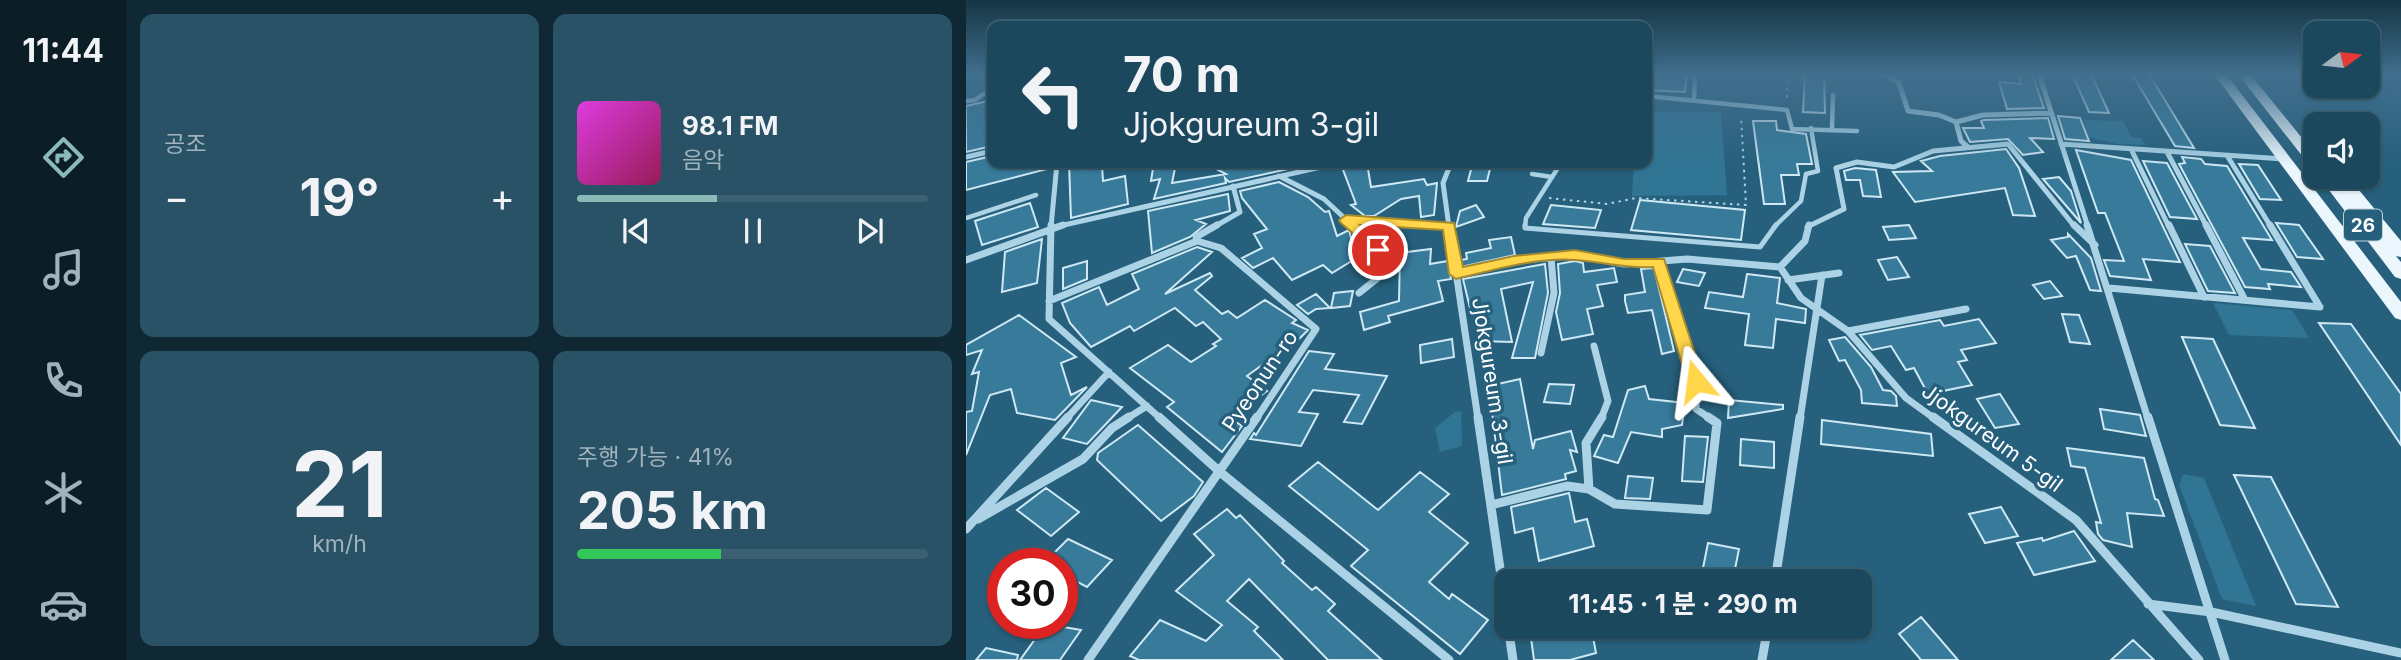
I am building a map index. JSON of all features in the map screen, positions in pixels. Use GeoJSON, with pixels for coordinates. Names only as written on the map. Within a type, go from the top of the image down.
{"type":"FeatureCollection","features":[{"type":"Feature","properties":{"kind":"main road"},"geometry":{"type":"LineString","coordinates":[[2243,105],[2401,314]]}},
{"type":"Feature","properties":{"kind":"main road","name":"26"},"geometry":{"type":"LineString","coordinates":[[2256,105],[2401,295]]}},
{"type":"Feature","properties":{"kind":"main road"},"geometry":{"type":"LineString","coordinates":[[2269,105],[2303,148]]}},
{"type":"Feature","properties":{"kind":"main road"},"geometry":{"type":"LineString","coordinates":[[2284,105],[2303,129]]}},
{"type":"Feature","properties":{"kind":"main road","name":"26"},"geometry":{"type":"LineString","coordinates":[[2335,189],[2401,273]]}},
{"type":"Feature","properties":{"kind":"main road"},"geometry":{"type":"LineString","coordinates":[[2351,189],[2401,252]]}},
{"type":"Feature","properties":{"kind":"street"},"geometry":{"type":"LineString","coordinates":[[1906,105],[1908,111],[1939,115],[1956,122],[1992,114],[2052,113]]}},
{"type":"Feature","properties":{"kind":"street"},"geometry":{"type":"LineString","coordinates":[[2049,105],[2225,660]]}},
{"type":"Feature","properties":{"kind":"street"},"geometry":{"type":"LineString","coordinates":[[1956,122],[1961,141],[1969,147]]}},
{"type":"Feature","properties":{"kind":"street"},"geometry":{"type":"LineString","coordinates":[[1966,309],[1847,331],[1801,298],[1780,268],[1805,241],[1807,226],[1844,209],[1836,167],[1844,162],[1892,167],[1907,164],[1918,154],[2008,144],[2081,234],[2095,245]]}},
{"type":"Feature","properties":{"kind":"street"},"geometry":{"type":"LineString","coordinates":[[2061,144],[2284,159]]}},
{"type":"Feature","properties":{"kind":"street"},"geometry":{"type":"LineString","coordinates":[[2132,149],[2204,296]]}},
{"type":"Feature","properties":{"kind":"street"},"geometry":{"type":"LineString","coordinates":[[966,157],[987,152]]}},
{"type":"Feature","properties":{"kind":"street"},"geometry":{"type":"LineString","coordinates":[[2167,152],[2245,300]]}},
{"type":"Feature","properties":{"kind":"street"},"geometry":{"type":"LineString","coordinates":[[2109,288],[2320,307],[2228,157]]}},
{"type":"Feature","properties":{"kind":"street"},"geometry":{"type":"LineString","coordinates":[[1057,168],[1051,228],[1049,319],[1220,472],[1449,660]]}},
{"type":"Feature","properties":{"kind":"street"},"geometry":{"type":"LineString","coordinates":[[966,260],[1051,228],[1316,168]]}},
{"type":"Feature","properties":{"kind":"street"},"geometry":{"type":"LineString","coordinates":[[1449,168],[1443,183],[1456,274]]}},
{"type":"Feature","properties":{"kind":"street"},"geometry":{"type":"LineString","coordinates":[[1279,176],[1324,199],[1394,265],[1359,293]]}},
{"type":"Feature","properties":{"kind":"street"},"geometry":{"type":"LineString","coordinates":[[1049,301],[1198,241],[1196,237],[1240,212],[1233,186]]}},
{"type":"Feature","properties":{"kind":"street"},"geometry":{"type":"LineString","coordinates":[[1346,220],[1449,226]]}},
{"type":"Feature","properties":{"kind":"street","name":"Pyeonun-ro"},"geometry":{"type":"LineString","coordinates":[[1088,660],[1316,329],[1221,248],[1198,241]]}},
{"type":"Feature","properties":{"kind":"street","name":"Jjokgureum 3-gil"},"geometry":{"type":"LineString","coordinates":[[1500,569],[1456,274],[1514,261],[1575,255],[1624,264],[1687,259],[1780,268]]}},
{"type":"Feature","properties":{"kind":"street"},"geometry":{"type":"LineString","coordinates":[[1541,353],[1554,293],[1551,257]]}},
{"type":"Feature","properties":{"kind":"street"},"geometry":{"type":"LineString","coordinates":[[1491,505],[1566,486],[1590,489],[1615,504],[1707,510],[1717,424],[1696,408],[1696,381],[1659,262]]}},
{"type":"Feature","properties":{"kind":"street"},"geometry":{"type":"LineString","coordinates":[[1788,280],[1839,273]]}},
{"type":"Feature","properties":{"kind":"street"},"geometry":{"type":"LineString","coordinates":[[1777,569],[1822,275]]}},
{"type":"Feature","properties":{"kind":"street","name":"Jjokgureum 5-gil"},"geometry":{"type":"LineString","coordinates":[[1847,331],[1906,398],[2076,520],[2147,604],[2199,660]]}},
{"type":"Feature","properties":{"kind":"street"},"geometry":{"type":"LineString","coordinates":[[1590,489],[1586,443],[1600,423],[1608,401],[1594,346]]}},
{"type":"Feature","properties":{"kind":"street"},"geometry":{"type":"LineString","coordinates":[[969,526],[1109,372]]}},
{"type":"Feature","properties":{"kind":"street"},"geometry":{"type":"LineString","coordinates":[[969,526],[1083,459],[1112,428],[1147,406]]}},
{"type":"Feature","properties":{"kind":"street"},"geometry":{"type":"LineString","coordinates":[[2147,604],[2211,612],[2401,653]]}},
{"type":"Feature","properties":{"kind":"street"},"geometry":{"type":"LineString","coordinates":[[1510,639],[1513,660]]}},
{"type":"Feature","properties":{"kind":"street"},"geometry":{"type":"LineString","coordinates":[[1762,660],[1766,639]]}},
{"type":"Feature","properties":{"kind":"lane"},"geometry":{"type":"LineString","coordinates":[[1731,105],[1787,110],[1792,129],[1857,131]]}},
{"type":"Feature","properties":{"kind":"lane"},"geometry":{"type":"LineString","coordinates":[[1832,129],[1833,105]]}},
{"type":"Feature","properties":{"kind":"lane"},"geometry":{"type":"LineString","coordinates":[[1558,168],[1526,218],[1525,228],[1760,247],[1765,234],[1787,218],[1803,200],[1806,194],[1806,174],[1818,172],[1811,128]]}},
{"type":"Feature","properties":{"kind":"lane"},"geometry":{"type":"LineString","coordinates":[[1532,174],[1552,177]]}},
{"type":"Feature","properties":{"kind":"lane"},"geometry":{"type":"LineString","coordinates":[[966,218],[1036,195]]}},
{"type":"Feature","properties":{"kind":"path"},"geometry":{"type":"LineString","coordinates":[[1787,105],[1787,110]]}},
{"type":"Feature","properties":{"kind":"path"},"geometry":{"type":"LineString","coordinates":[[1539,196],[1607,204],[1636,198],[1746,205],[1740,106]]}},
{"type":"Feature","properties":{"kind":"shaded area"},"geometry":{"type":"Polygon","coordinates":[[[1652,112],[1721,112],[1727,195],[1632,196],[1634,168],[1652,168],[1652,112]]]}},
{"type":"Feature","properties":{"kind":"shaded area"},"geometry":{"type":"Polygon","coordinates":[[[2083,120],[2123,121],[2131,137],[2141,138],[2145,145],[2117,144],[2089,137],[2083,120]]]}},
{"type":"Feature","properties":{"kind":"shaded area"},"geometry":{"type":"Polygon","coordinates":[[[2213,303],[2292,310],[2309,338],[2229,335],[2213,303]]]}},
{"type":"Feature","properties":{"kind":"shaded area"},"geometry":{"type":"Polygon","coordinates":[[[1461,411],[1462,446],[1440,452],[1435,428],[1455,412],[1461,411]]]}},
{"type":"Feature","properties":{"kind":"shaded area"},"geometry":{"type":"Polygon","coordinates":[[[2183,474],[2204,478],[2256,606],[2222,599],[2179,485],[2183,474]]]}},
{"type":"Feature","properties":{"kind":"building"},"geometry":{"type":"Polygon","coordinates":[[[987,105],[987,147],[966,152],[966,106],[987,105]]]}},
{"type":"Feature","properties":{"kind":"building"},"geometry":{"type":"Polygon","coordinates":[[[1803,105],[1825,105],[1825,113],[1803,112],[1803,105]]]}},
{"type":"Feature","properties":{"kind":"building"},"geometry":{"type":"Polygon","coordinates":[[[2006,105],[2043,105],[2044,108],[2007,109],[2006,105]]]}},
{"type":"Feature","properties":{"kind":"building"},"geometry":{"type":"Polygon","coordinates":[[[2086,105],[2105,105],[2109,113],[2089,112],[2086,105]]]}},
{"type":"Feature","properties":{"kind":"building"},"geometry":{"type":"Polygon","coordinates":[[[2150,105],[2168,105],[2194,148],[2175,146],[2150,105]]]}},
{"type":"Feature","properties":{"kind":"building"},"geometry":{"type":"Polygon","coordinates":[[[2058,116],[2080,118],[2089,141],[2065,139],[2058,116]]]}},
{"type":"Feature","properties":{"kind":"building"},"geometry":{"type":"Polygon","coordinates":[[[2048,118],[2054,139],[2030,138],[2043,152],[2023,155],[2008,139],[1970,142],[1963,128],[1984,128],[1981,121],[1984,120],[2048,118]]]}},
{"type":"Feature","properties":{"kind":"building"},"geometry":{"type":"Polygon","coordinates":[[[1753,121],[1776,121],[1777,130],[1806,134],[1812,164],[1797,164],[1799,175],[1781,175],[1785,204],[1764,204],[1753,121]]]}},
{"type":"Feature","properties":{"kind":"building"},"geometry":{"type":"Polygon","coordinates":[[[2006,149],[2019,168],[2035,216],[2013,215],[2005,188],[1915,202],[1893,172],[1932,171],[1921,161],[1940,156],[2006,149]]]}},
{"type":"Feature","properties":{"kind":"building"},"geometry":{"type":"Polygon","coordinates":[[[2076,150],[2131,160],[2180,262],[2143,259],[2151,280],[2110,276],[2104,260],[2124,261],[2105,213],[2098,213],[2076,150]]]}},
{"type":"Feature","properties":{"kind":"building"},"geometry":{"type":"Polygon","coordinates":[[[987,157],[987,168],[1051,168],[966,190],[966,162],[987,157]]]}},
{"type":"Feature","properties":{"kind":"building"},"geometry":{"type":"Polygon","coordinates":[[[2182,157],[2201,159],[2205,164],[2227,166],[2272,240],[2243,238],[2261,269],[2291,272],[2301,287],[2268,284],[2270,289],[2245,287],[2179,164],[2185,163],[2182,157]]]}},
{"type":"Feature","properties":{"kind":"building"},"geometry":{"type":"Polygon","coordinates":[[[2143,161],[2167,163],[2197,219],[2170,217],[2143,161]]]}},
{"type":"Feature","properties":{"kind":"building"},"geometry":{"type":"Polygon","coordinates":[[[2239,164],[2258,165],[2281,200],[2260,199],[2239,164]]]}},
{"type":"Feature","properties":{"kind":"building"},"geometry":{"type":"Polygon","coordinates":[[[1069,168],[1102,168],[1103,181],[1125,176],[1128,204],[1071,218],[1069,168]]]}},
{"type":"Feature","properties":{"kind":"building"},"geometry":{"type":"Polygon","coordinates":[[[1153,168],[1175,168],[1172,183],[1226,174],[1215,168],[1293,168],[1229,182],[1225,178],[1226,183],[1154,199],[1160,179],[1151,181],[1153,168]]]}},
{"type":"Feature","properties":{"kind":"building"},"geometry":{"type":"Polygon","coordinates":[[[1342,168],[1368,168],[1371,187],[1424,179],[1427,185],[1437,183],[1434,215],[1421,217],[1419,196],[1401,199],[1374,216],[1365,216],[1351,205],[1356,204],[1342,168]]]}},
{"type":"Feature","properties":{"kind":"building"},"geometry":{"type":"Polygon","coordinates":[[[1471,168],[1490,168],[1487,181],[1468,181],[1471,168]]]}},
{"type":"Feature","properties":{"kind":"building"},"geometry":{"type":"Polygon","coordinates":[[[1855,168],[1876,170],[1881,197],[1863,196],[1860,180],[1846,180],[1844,171],[1855,168]]]}},
{"type":"Feature","properties":{"kind":"building"},"geometry":{"type":"Polygon","coordinates":[[[2059,177],[2071,191],[2081,223],[2043,179],[2059,177]]]}},
{"type":"Feature","properties":{"kind":"building"},"geometry":{"type":"Polygon","coordinates":[[[1279,182],[1308,197],[1325,212],[1329,211],[1337,236],[1349,230],[1353,246],[1363,245],[1384,264],[1368,272],[1355,259],[1332,273],[1323,265],[1292,280],[1273,258],[1253,268],[1242,258],[1262,248],[1254,234],[1267,229],[1242,198],[1240,191],[1279,182]]]}},
{"type":"Feature","properties":{"kind":"building"},"geometry":{"type":"Polygon","coordinates":[[[1228,194],[1230,211],[1196,220],[1206,224],[1190,237],[1152,253],[1148,211],[1228,194]]]}},
{"type":"Feature","properties":{"kind":"building"},"geometry":{"type":"Polygon","coordinates":[[[1640,200],[1745,210],[1741,240],[1631,230],[1640,200]]]}},
{"type":"Feature","properties":{"kind":"building"},"geometry":{"type":"Polygon","coordinates":[[[1030,203],[1038,227],[982,245],[975,221],[1030,203]]]}},
{"type":"Feature","properties":{"kind":"building"},"geometry":{"type":"Polygon","coordinates":[[[1476,205],[1484,217],[1456,227],[1460,211],[1476,205]]]}},
{"type":"Feature","properties":{"kind":"building"},"geometry":{"type":"Polygon","coordinates":[[[1551,205],[1601,210],[1595,228],[1543,224],[1551,205]]]}},
{"type":"Feature","properties":{"kind":"building"},"geometry":{"type":"Polygon","coordinates":[[[2276,223],[2299,225],[2323,259],[2297,257],[2276,223]]]}},
{"type":"Feature","properties":{"kind":"building"},"geometry":{"type":"Polygon","coordinates":[[[1909,225],[1916,238],[1889,240],[1883,227],[1909,225]]]}},
{"type":"Feature","properties":{"kind":"building"},"geometry":{"type":"Polygon","coordinates":[[[2068,234],[2091,258],[2101,291],[2090,290],[2076,256],[2067,258],[2051,240],[2068,237],[2068,234]]]}},
{"type":"Feature","properties":{"kind":"building"},"geometry":{"type":"Polygon","coordinates":[[[1511,237],[1515,255],[1461,267],[1460,260],[1467,259],[1466,253],[1491,248],[1489,240],[1511,237]]]}},
{"type":"Feature","properties":{"kind":"building"},"geometry":{"type":"Polygon","coordinates":[[[1042,239],[1037,283],[1002,292],[1005,252],[1042,239]]]}},
{"type":"Feature","properties":{"kind":"building"},"geometry":{"type":"Polygon","coordinates":[[[2185,244],[2210,246],[2235,293],[2208,291],[2185,244]]]}},
{"type":"Feature","properties":{"kind":"building"},"geometry":{"type":"Polygon","coordinates":[[[1197,247],[1212,252],[1165,294],[1210,273],[1212,276],[1195,290],[1222,314],[1228,311],[1237,318],[1265,300],[1296,320],[1292,323],[1308,330],[1290,348],[1288,346],[1247,376],[1267,391],[1230,418],[1242,426],[1222,452],[1167,407],[1174,402],[1130,368],[1168,345],[1191,362],[1216,346],[1213,344],[1221,339],[1203,322],[1196,326],[1175,308],[1134,331],[1130,326],[1091,347],[1070,323],[1062,303],[1099,287],[1107,305],[1139,289],[1132,274],[1197,247]]]}},
{"type":"Feature","properties":{"kind":"building"},"geometry":{"type":"Polygon","coordinates":[[[1431,249],[1430,264],[1448,261],[1451,279],[1438,281],[1443,301],[1388,316],[1390,322],[1364,330],[1360,312],[1399,301],[1400,253],[1431,249]]]}},
{"type":"Feature","properties":{"kind":"building"},"geometry":{"type":"Polygon","coordinates":[[[1897,257],[1909,277],[1888,280],[1878,260],[1897,257]]]}},
{"type":"Feature","properties":{"kind":"building"},"geometry":{"type":"Polygon","coordinates":[[[1087,261],[1087,279],[1063,289],[1063,268],[1087,261]]]}},
{"type":"Feature","properties":{"kind":"building"},"geometry":{"type":"Polygon","coordinates":[[[1575,261],[1583,263],[1584,272],[1614,268],[1617,282],[1597,285],[1603,306],[1587,309],[1593,334],[1562,340],[1556,312],[1560,293],[1558,264],[1575,261]]]}},
{"type":"Feature","properties":{"kind":"building"},"geometry":{"type":"Polygon","coordinates":[[[1545,264],[1548,293],[1535,358],[1512,358],[1533,282],[1501,289],[1512,342],[1480,341],[1484,326],[1481,306],[1470,308],[1463,279],[1545,264]]]}},
{"type":"Feature","properties":{"kind":"building"},"geometry":{"type":"Polygon","coordinates":[[[1654,268],[1674,351],[1662,354],[1652,310],[1628,313],[1625,301],[1625,295],[1645,292],[1641,269],[1654,268]]]}},
{"type":"Feature","properties":{"kind":"building"},"geometry":{"type":"Polygon","coordinates":[[[1683,269],[1705,273],[1699,286],[1677,282],[1683,269]]]}},
{"type":"Feature","properties":{"kind":"building"},"geometry":{"type":"Polygon","coordinates":[[[1747,274],[1780,278],[1777,303],[1806,309],[1805,323],[1776,319],[1773,348],[1745,345],[1749,314],[1705,308],[1709,292],[1743,297],[1747,274]]]}},
{"type":"Feature","properties":{"kind":"building"},"geometry":{"type":"Polygon","coordinates":[[[2050,281],[2062,296],[2044,299],[2033,285],[2050,281]]]}},
{"type":"Feature","properties":{"kind":"building"},"geometry":{"type":"Polygon","coordinates":[[[1353,291],[1350,306],[1331,308],[1334,293],[1353,291]]]}},
{"type":"Feature","properties":{"kind":"building"},"geometry":{"type":"Polygon","coordinates":[[[1316,294],[1330,308],[1316,309],[1308,314],[1297,305],[1316,294]]]}},
{"type":"Feature","properties":{"kind":"building"},"geometry":{"type":"Polygon","coordinates":[[[2062,314],[2079,315],[2090,344],[2070,342],[2062,314]]]}},
{"type":"Feature","properties":{"kind":"building"},"geometry":{"type":"Polygon","coordinates":[[[1019,315],[1076,357],[1061,363],[1071,395],[1087,387],[1055,420],[1017,413],[1011,389],[990,395],[966,455],[966,412],[972,411],[979,372],[972,374],[982,350],[966,355],[966,345],[1019,315]]]}},
{"type":"Feature","properties":{"kind":"building"},"geometry":{"type":"Polygon","coordinates":[[[1979,319],[1996,343],[1961,350],[1967,360],[1958,362],[1972,385],[1928,394],[1914,368],[1906,370],[1891,346],[1872,350],[1860,335],[1940,320],[1944,326],[1979,319]]]}},
{"type":"Feature","properties":{"kind":"building"},"geometry":{"type":"Polygon","coordinates":[[[2319,323],[2351,324],[2401,394],[2401,445],[2319,323]]]}},
{"type":"Feature","properties":{"kind":"building"},"geometry":{"type":"Polygon","coordinates":[[[1845,337],[1871,367],[1883,390],[1891,391],[1896,396],[1897,406],[1862,403],[1861,390],[1845,360],[1839,361],[1829,340],[1845,337]]]}},
{"type":"Feature","properties":{"kind":"building"},"geometry":{"type":"Polygon","coordinates":[[[2182,337],[2213,339],[2255,428],[2220,425],[2182,337]]]}},
{"type":"Feature","properties":{"kind":"building"},"geometry":{"type":"Polygon","coordinates":[[[1452,339],[1454,357],[1421,363],[1420,345],[1452,339]]]}},
{"type":"Feature","properties":{"kind":"building"},"geometry":{"type":"Polygon","coordinates":[[[1309,351],[1334,354],[1325,369],[1387,376],[1362,424],[1344,422],[1359,395],[1313,390],[1299,412],[1318,414],[1301,446],[1250,439],[1254,433],[1256,435],[1309,351]]]}},
{"type":"Feature","properties":{"kind":"building"},"geometry":{"type":"Polygon","coordinates":[[[1520,379],[1533,449],[1535,440],[1571,431],[1577,452],[1570,450],[1576,471],[1565,474],[1566,479],[1502,495],[1489,386],[1520,379]]]}},
{"type":"Feature","properties":{"kind":"building"},"geometry":{"type":"Polygon","coordinates":[[[1549,384],[1574,385],[1570,404],[1544,402],[1549,384]]]}},
{"type":"Feature","properties":{"kind":"building"},"geometry":{"type":"Polygon","coordinates":[[[1645,386],[1649,399],[1685,403],[1682,425],[1662,429],[1662,437],[1631,432],[1618,463],[1594,456],[1604,435],[1613,437],[1628,390],[1645,386]]]}},
{"type":"Feature","properties":{"kind":"building"},"geometry":{"type":"Polygon","coordinates":[[[2000,394],[2019,424],[1995,428],[1977,399],[2000,394]]]}},
{"type":"Feature","properties":{"kind":"building"},"geometry":{"type":"Polygon","coordinates":[[[1091,400],[1122,407],[1087,444],[1063,438],[1091,400]]]}},
{"type":"Feature","properties":{"kind":"building"},"geometry":{"type":"Polygon","coordinates":[[[1729,400],[1783,405],[1783,409],[1728,418],[1729,400]]]}},
{"type":"Feature","properties":{"kind":"building"},"geometry":{"type":"Polygon","coordinates":[[[2100,409],[2140,415],[2146,436],[2104,429],[2100,409]]]}},
{"type":"Feature","properties":{"kind":"building"},"geometry":{"type":"Polygon","coordinates":[[[1822,420],[1931,434],[1933,456],[1821,444],[1822,420]]]}},
{"type":"Feature","properties":{"kind":"building"},"geometry":{"type":"Polygon","coordinates":[[[1138,425],[1203,482],[1194,496],[1161,521],[1097,460],[1098,453],[1138,425]]]}},
{"type":"Feature","properties":{"kind":"building"},"geometry":{"type":"Polygon","coordinates":[[[1685,436],[1708,437],[1703,482],[1682,481],[1685,436]]]}},
{"type":"Feature","properties":{"kind":"building"},"geometry":{"type":"Polygon","coordinates":[[[1741,439],[1774,442],[1774,468],[1740,465],[1741,439]]]}},
{"type":"Feature","properties":{"kind":"building"},"geometry":{"type":"Polygon","coordinates":[[[2067,448],[2144,458],[2155,499],[2158,500],[2164,516],[2127,513],[2132,547],[2103,540],[2098,534],[2096,522],[2101,523],[2085,468],[2071,466],[2067,448]]]}},
{"type":"Feature","properties":{"kind":"building"},"geometry":{"type":"Polygon","coordinates":[[[1318,462],[1378,510],[1420,472],[1449,494],[1429,512],[1468,543],[1429,582],[1449,599],[1452,594],[1488,620],[1460,654],[1351,566],[1368,550],[1289,486],[1318,462]]]}},
{"type":"Feature","properties":{"kind":"building"},"geometry":{"type":"Polygon","coordinates":[[[2234,475],[2271,477],[2338,607],[2296,604],[2234,475]]]}},
{"type":"Feature","properties":{"kind":"building"},"geometry":{"type":"Polygon","coordinates":[[[1628,476],[1653,478],[1650,499],[1625,498],[1628,476]]]}},
{"type":"Feature","properties":{"kind":"building"},"geometry":{"type":"Polygon","coordinates":[[[1046,488],[1079,512],[1051,536],[1017,510],[1046,488]]]}},
{"type":"Feature","properties":{"kind":"building"},"geometry":{"type":"Polygon","coordinates":[[[1569,493],[1575,522],[1587,519],[1594,546],[1539,561],[1533,528],[1515,533],[1511,507],[1569,493]]]}},
{"type":"Feature","properties":{"kind":"building"},"geometry":{"type":"Polygon","coordinates":[[[2001,507],[2018,536],[1985,543],[1969,514],[2001,507]]]}},
{"type":"Feature","properties":{"kind":"building"},"geometry":{"type":"Polygon","coordinates":[[[1227,509],[1236,518],[1240,515],[1284,561],[1282,563],[1312,590],[1316,587],[1335,604],[1328,611],[1382,660],[1328,660],[1249,579],[1227,601],[1258,627],[1254,631],[1283,660],[1139,660],[1130,656],[1160,620],[1206,641],[1222,625],[1176,591],[1214,555],[1194,534],[1227,509]]]}},
{"type":"Feature","properties":{"kind":"building"},"geometry":{"type":"Polygon","coordinates":[[[2074,531],[2095,561],[2034,575],[2017,543],[2042,538],[2043,541],[2074,531]]]}},
{"type":"Feature","properties":{"kind":"building"},"geometry":{"type":"Polygon","coordinates":[[[1068,539],[1112,560],[1087,587],[1078,582],[1078,548],[1059,548],[1068,539]]]}},
{"type":"Feature","properties":{"kind":"building"},"geometry":{"type":"Polygon","coordinates":[[[1708,543],[1739,549],[1735,569],[1703,568],[1708,543]]]}},
{"type":"Feature","properties":{"kind":"building"},"geometry":{"type":"Polygon","coordinates":[[[1921,617],[1958,660],[1921,660],[1899,634],[1921,617]]]}},
{"type":"Feature","properties":{"kind":"building"},"geometry":{"type":"Polygon","coordinates":[[[1035,639],[1075,639],[1060,660],[1020,660],[1035,639]]]}},
{"type":"Feature","properties":{"kind":"building"},"geometry":{"type":"Polygon","coordinates":[[[1531,639],[1593,639],[1596,653],[1570,660],[1534,660],[1531,639]]]}},
{"type":"Feature","properties":{"kind":"building"},"geometry":{"type":"Polygon","coordinates":[[[2133,640],[2154,660],[2111,660],[2133,640]]]}},
{"type":"Feature","properties":{"kind":"building"},"geometry":{"type":"Polygon","coordinates":[[[986,648],[1018,655],[1017,660],[976,660],[986,648]]]}},
{"type":"Feature","properties":{"kind":"route"},"geometry":{"type":"LineString","coordinates":[[1378,250],[1346,220],[1449,226],[1456,274],[1514,261],[1575,255],[1624,264],[1659,262],[1696,381]]}}]}
